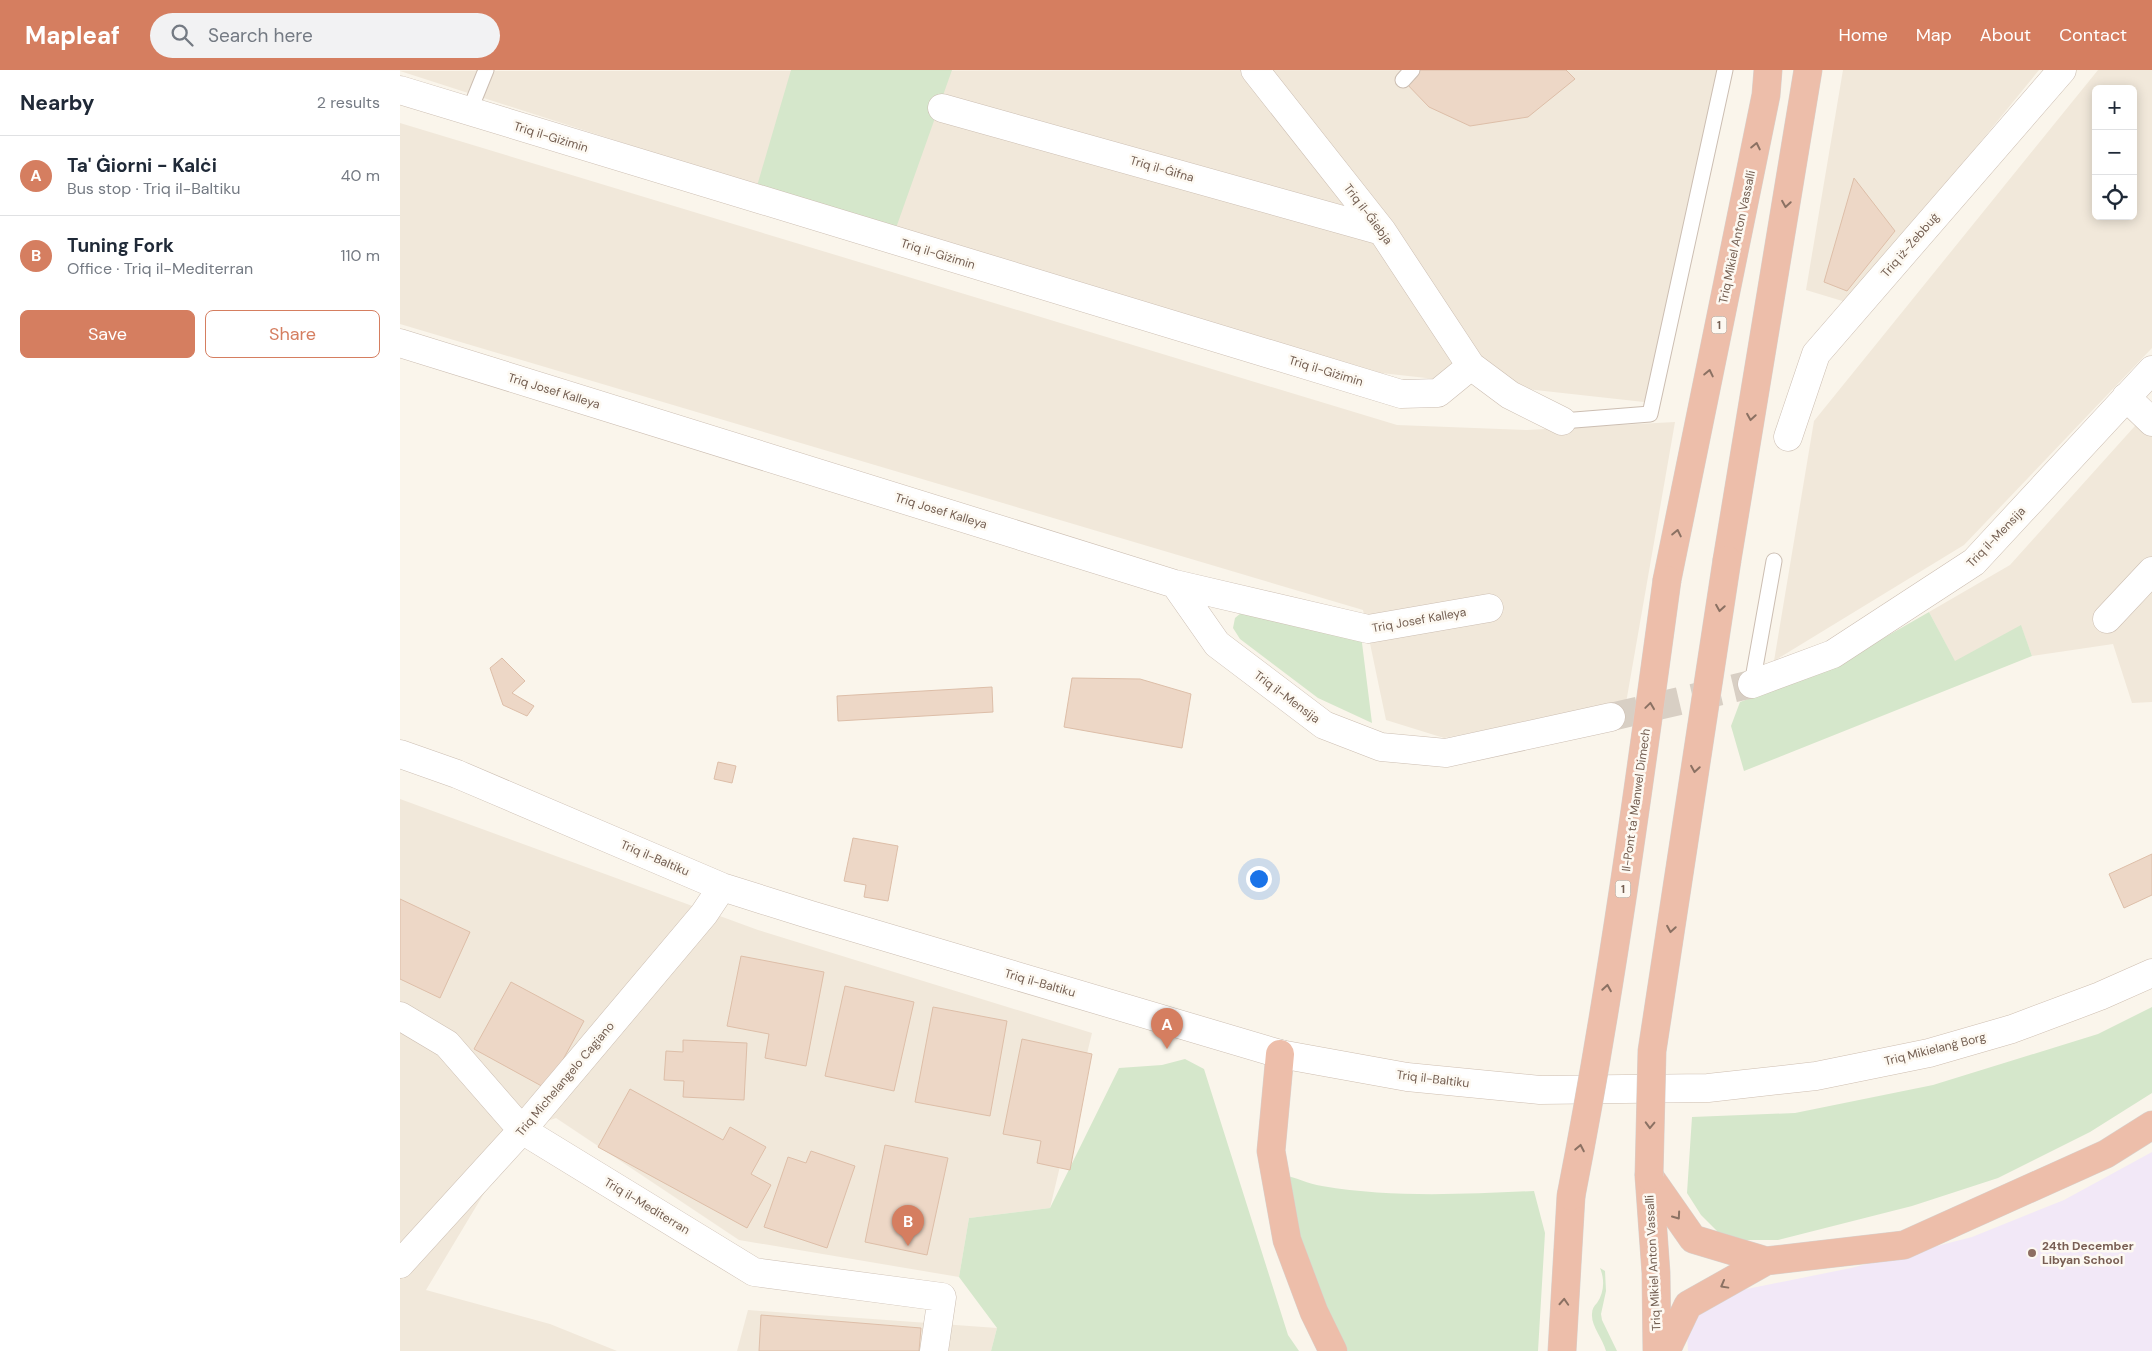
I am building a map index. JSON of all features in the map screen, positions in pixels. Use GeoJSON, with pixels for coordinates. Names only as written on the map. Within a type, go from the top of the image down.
{"type":"FeatureCollection","features":[{"type":"Feature","properties":{"kind":"highway","name":"Triq Mikiel Anton Vassalli"},"geometry":{"type":"LineString","coordinates":[[1667,580],[1766,95],[1768,70]]}},
{"type":"Feature","properties":{"kind":"highway"},"geometry":{"type":"LineString","coordinates":[[1766,1262],[1694,1240],[1649,1176],[1652,1050],[1727,560],[1808,70]]}},
{"type":"Feature","properties":{"kind":"highway","name":"Il-Pont ta' Manwel Dimech"},"geometry":{"type":"LineString","coordinates":[[1562,1351],[1570,1196],[1630,845],[1667,580]]}},
{"type":"Feature","properties":{"kind":"highway"},"geometry":{"type":"LineString","coordinates":[[1280,1054],[1271,1151],[1287,1240],[1314,1312],[1333,1351]]}},
{"type":"Feature","properties":{"kind":"highway"},"geometry":{"type":"LineString","coordinates":[[1666,1351],[1688,1305],[1766,1262],[1904,1245],[2106,1154],[2152,1125]]}},
{"type":"Feature","properties":{"kind":"highway","name":"Triq Mikiel Anton Vassalli"},"geometry":{"type":"LineString","coordinates":[[1649,1176],[1656,1272],[1657,1351]]}},
{"type":"Feature","properties":{"kind":"street","name":"Triq il-Ǵiebja"},"geometry":{"type":"LineString","coordinates":[[1255,70],[1382,231],[1471,366]]}},
{"type":"Feature","properties":{"kind":"street","name":"Triq iż-Żebbuġ"},"geometry":{"type":"LineString","coordinates":[[1788,437],[1816,354],[2062,70]]}},
{"type":"Feature","properties":{"kind":"street","name":"Triq il-Giżimin"},"geometry":{"type":"LineString","coordinates":[[400,90],[1401,394],[1438,393],[1471,366]]}},
{"type":"Feature","properties":{"kind":"street","name":"Triq il-Ġifna"},"geometry":{"type":"LineString","coordinates":[[942,108],[1382,231]]}},
{"type":"Feature","properties":{"kind":"street","name":"Triq Josef Kalleya"},"geometry":{"type":"LineString","coordinates":[[400,343],[1175,584],[1368,629],[1490,608]]}},
{"type":"Feature","properties":{"kind":"street"},"geometry":{"type":"LineString","coordinates":[[1471,366],[1510,394],[1562,421]]}},
{"type":"Feature","properties":{"kind":"street","name":"Triq il-Mensija"},"geometry":{"type":"LineString","coordinates":[[1752,684],[1833,654],[1974,562],[2152,370]]}},
{"type":"Feature","properties":{"kind":"street"},"geometry":{"type":"LineString","coordinates":[[2126,397],[2152,422]]}},
{"type":"Feature","properties":{"kind":"street"},"geometry":{"type":"LineString","coordinates":[[2107,619],[2152,571]]}},
{"type":"Feature","properties":{"kind":"street","name":"Triq il-Mensija"},"geometry":{"type":"LineString","coordinates":[[1175,584],[1217,644],[1324,725],[1381,747],[1446,754],[1611,717]]}},
{"type":"Feature","properties":{"kind":"street","name":"Triq il-Baltiku"},"geometry":{"type":"LineString","coordinates":[[400,754],[457,774],[722,887],[820,918],[1280,1054],[1408,1077],[1540,1090],[1708,1088]]}},
{"type":"Feature","properties":{"kind":"street","name":"Triq Michelangelo Cagiano"},"geometry":{"type":"LineString","coordinates":[[400,1264],[522,1130],[704,914],[722,887]]}},
{"type":"Feature","properties":{"kind":"street","name":"Triq Mikielanġ Borg"},"geometry":{"type":"LineString","coordinates":[[1708,1088],[1816,1076],[1929,1053],[2012,1029],[2100,996],[2152,973]]}},
{"type":"Feature","properties":{"kind":"street","name":"Triq il-Mediterran"},"geometry":{"type":"LineString","coordinates":[[400,1016],[447,1044],[522,1130],[754,1272],[942,1297],[934,1351]]}},
{"type":"Feature","properties":{"kind":"lane"},"geometry":{"type":"LineString","coordinates":[[469,112],[486,70]]}},
{"type":"Feature","properties":{"kind":"lane"},"geometry":{"type":"LineString","coordinates":[[1562,421],[1650,414],[1725,70]]}},
{"type":"Feature","properties":{"kind":"lane"},"geometry":{"type":"LineString","coordinates":[[1752,684],[1774,561]]}},
{"type":"Feature","properties":{"kind":"shaded area"},"geometry":{"type":"Polygon","coordinates":[[[1721,70],[1653,403],[1372,372],[757,186],[400,71],[1721,70]]]}},
{"type":"Feature","properties":{"kind":"shaded area"},"geometry":{"type":"Polygon","coordinates":[[[1843,70],[2039,70],[1849,303],[1806,290],[1843,70]]]}},
{"type":"Feature","properties":{"kind":"shaded area"},"geometry":{"type":"Polygon","coordinates":[[[2098,70],[2152,70],[2152,348],[1964,545],[1774,661],[1814,421],[2098,70]]]}},
{"type":"Feature","properties":{"kind":"shaded area"},"geometry":{"type":"Polygon","coordinates":[[[400,123],[1397,425],[1527,430],[1675,422],[1626,703],[1444,738],[1386,720],[1363,610],[400,324],[400,123]]]}},
{"type":"Feature","properties":{"kind":"shaded area"},"geometry":{"type":"Polygon","coordinates":[[[2152,407],[2152,702],[2132,703],[2113,644],[2032,656],[2021,626],[1955,662],[1929,612],[2010,565],[2152,407]]]}},
{"type":"Feature","properties":{"kind":"shaded area"},"geometry":{"type":"Polygon","coordinates":[[[400,799],[758,930],[1092,1033],[1050,1208],[969,1218],[959,1277],[739,1240],[556,1118],[522,1130],[426,1290],[550,1324],[617,1351],[400,1351],[400,799]]]}},
{"type":"Feature","properties":{"kind":"shaded area","name":"24th December Libyan School"},"geometry":{"type":"Polygon","coordinates":[[[2152,1152],[2152,1351],[1688,1351],[1687,1334],[1700,1311],[1722,1294],[1851,1268],[1972,1237],[2064,1200],[2152,1152]]]}},
{"type":"Feature","properties":{"kind":"shaded area"},"geometry":{"type":"Polygon","coordinates":[[[748,1310],[997,1328],[991,1351],[737,1351],[748,1310]]]}},
{"type":"Feature","properties":{"kind":"green space"},"geometry":{"type":"Polygon","coordinates":[[[791,70],[952,70],[896,228],[757,186],[791,70]]]}},
{"type":"Feature","properties":{"kind":"green space"},"geometry":{"type":"Polygon","coordinates":[[[1929,612],[1955,661],[2021,625],[2032,656],[1744,771],[1731,726],[1740,702],[1833,667],[1929,612]]]}},
{"type":"Feature","properties":{"kind":"green space"},"geometry":{"type":"Polygon","coordinates":[[[1241,613],[1361,635],[1372,723],[1318,698],[1240,639],[1233,628],[1235,618],[1241,613]]]}},
{"type":"Feature","properties":{"kind":"green space"},"geometry":{"type":"Polygon","coordinates":[[[2152,1007],[2152,1093],[2090,1132],[1998,1178],[1912,1206],[1778,1240],[1743,1240],[1719,1233],[1701,1215],[1687,1193],[1692,1117],[1795,1113],[1933,1085],[2098,1034],[2152,1007]]]}},
{"type":"Feature","properties":{"kind":"green space"},"geometry":{"type":"Polygon","coordinates":[[[1185,1059],[1204,1069],[1288,1335],[1299,1351],[991,1351],[997,1328],[959,1277],[969,1218],[1050,1208],[1119,1068],[1162,1065],[1185,1059]]]}},
{"type":"Feature","properties":{"kind":"green space"},"geometry":{"type":"Polygon","coordinates":[[[1282,1175],[1322,1186],[1402,1194],[1534,1191],[1545,1233],[1538,1351],[1343,1351],[1320,1303],[1282,1175]]]}},
{"type":"Feature","properties":{"kind":"green space"},"geometry":{"type":"Polygon","coordinates":[[[1600,1268],[1605,1271],[1606,1291],[1601,1314],[1602,1320],[1617,1351],[1606,1351],[1592,1319],[1593,1309],[1599,1299],[1603,1286],[1600,1268]]]}},
{"type":"Feature","properties":{"kind":"building"},"geometry":{"type":"Polygon","coordinates":[[[1413,70],[1566,70],[1575,79],[1528,117],[1470,126],[1429,107],[1403,80],[1413,70]]]}},
{"type":"Feature","properties":{"kind":"building"},"geometry":{"type":"Polygon","coordinates":[[[1854,178],[1895,231],[1847,291],[1824,282],[1854,178]]]}},
{"type":"Feature","properties":{"kind":"building"},"geometry":{"type":"Polygon","coordinates":[[[502,658],[525,681],[512,693],[534,706],[527,716],[503,705],[490,668],[502,658]]]}},
{"type":"Feature","properties":{"kind":"building"},"geometry":{"type":"Polygon","coordinates":[[[1072,678],[1140,679],[1191,694],[1182,748],[1064,727],[1072,678]]]}},
{"type":"Feature","properties":{"kind":"building"},"geometry":{"type":"Polygon","coordinates":[[[992,687],[993,712],[838,721],[837,696],[992,687]]]}},
{"type":"Feature","properties":{"kind":"building"},"geometry":{"type":"Polygon","coordinates":[[[718,762],[736,766],[732,783],[714,779],[718,762]]]}},
{"type":"Feature","properties":{"kind":"building"},"geometry":{"type":"Polygon","coordinates":[[[853,838],[898,846],[888,901],[864,897],[866,885],[844,881],[853,838]]]}},
{"type":"Feature","properties":{"kind":"building"},"geometry":{"type":"Polygon","coordinates":[[[2152,854],[2152,895],[2124,908],[2109,874],[2152,854]]]}},
{"type":"Feature","properties":{"kind":"building"},"geometry":{"type":"Polygon","coordinates":[[[400,899],[470,932],[440,998],[400,979],[400,899]]]}},
{"type":"Feature","properties":{"kind":"building"},"geometry":{"type":"Polygon","coordinates":[[[741,956],[824,972],[806,1066],[765,1058],[769,1034],[727,1026],[741,956]]]}},
{"type":"Feature","properties":{"kind":"building"},"geometry":{"type":"Polygon","coordinates":[[[511,982],[584,1021],[547,1089],[474,1049],[511,982]]]}},
{"type":"Feature","properties":{"kind":"building"},"geometry":{"type":"Polygon","coordinates":[[[845,986],[914,1002],[894,1091],[825,1076],[845,986]]]}},
{"type":"Feature","properties":{"kind":"building"},"geometry":{"type":"Polygon","coordinates":[[[933,1007],[1007,1021],[990,1116],[915,1102],[933,1007]]]}},
{"type":"Feature","properties":{"kind":"building"},"geometry":{"type":"Polygon","coordinates":[[[1022,1039],[1092,1054],[1070,1170],[1037,1163],[1041,1141],[1003,1134],[1022,1039]]]}},
{"type":"Feature","properties":{"kind":"building"},"geometry":{"type":"Polygon","coordinates":[[[683,1040],[747,1043],[744,1100],[683,1097],[684,1081],[664,1080],[666,1051],[683,1052],[683,1040]]]}},
{"type":"Feature","properties":{"kind":"building"},"geometry":{"type":"Polygon","coordinates":[[[630,1089],[723,1140],[730,1127],[766,1147],[751,1174],[771,1185],[747,1228],[598,1147],[630,1089]]]}},
{"type":"Feature","properties":{"kind":"building"},"geometry":{"type":"Polygon","coordinates":[[[885,1145],[948,1158],[927,1255],[865,1242],[885,1145]]]}},
{"type":"Feature","properties":{"kind":"building"},"geometry":{"type":"Polygon","coordinates":[[[811,1151],[855,1166],[827,1248],[764,1227],[788,1157],[806,1163],[811,1151]]]}},
{"type":"Feature","properties":{"kind":"building"},"geometry":{"type":"Polygon","coordinates":[[[761,1315],[921,1328],[919,1351],[759,1351],[761,1315]]]}},
{"type":"Feature","properties":{"kind":"tunnel"},"geometry":{"type":"LineString","coordinates":[[1611,717],[1752,684]]}},
{"type":"Feature","properties":{"kind":"place","name":"Ta' Ġiorni - Kalċi"},"geometry":{"type":"Point","coordinates":[1167,1049]}},
{"type":"Feature","properties":{"kind":"place","name":"Tuning Fork"},"geometry":{"type":"Point","coordinates":[908,1246]}},
{"type":"Feature","properties":{"kind":"place","name":"24th December Libyan School"},"geometry":{"type":"Point","coordinates":[2032,1253]}}]}
